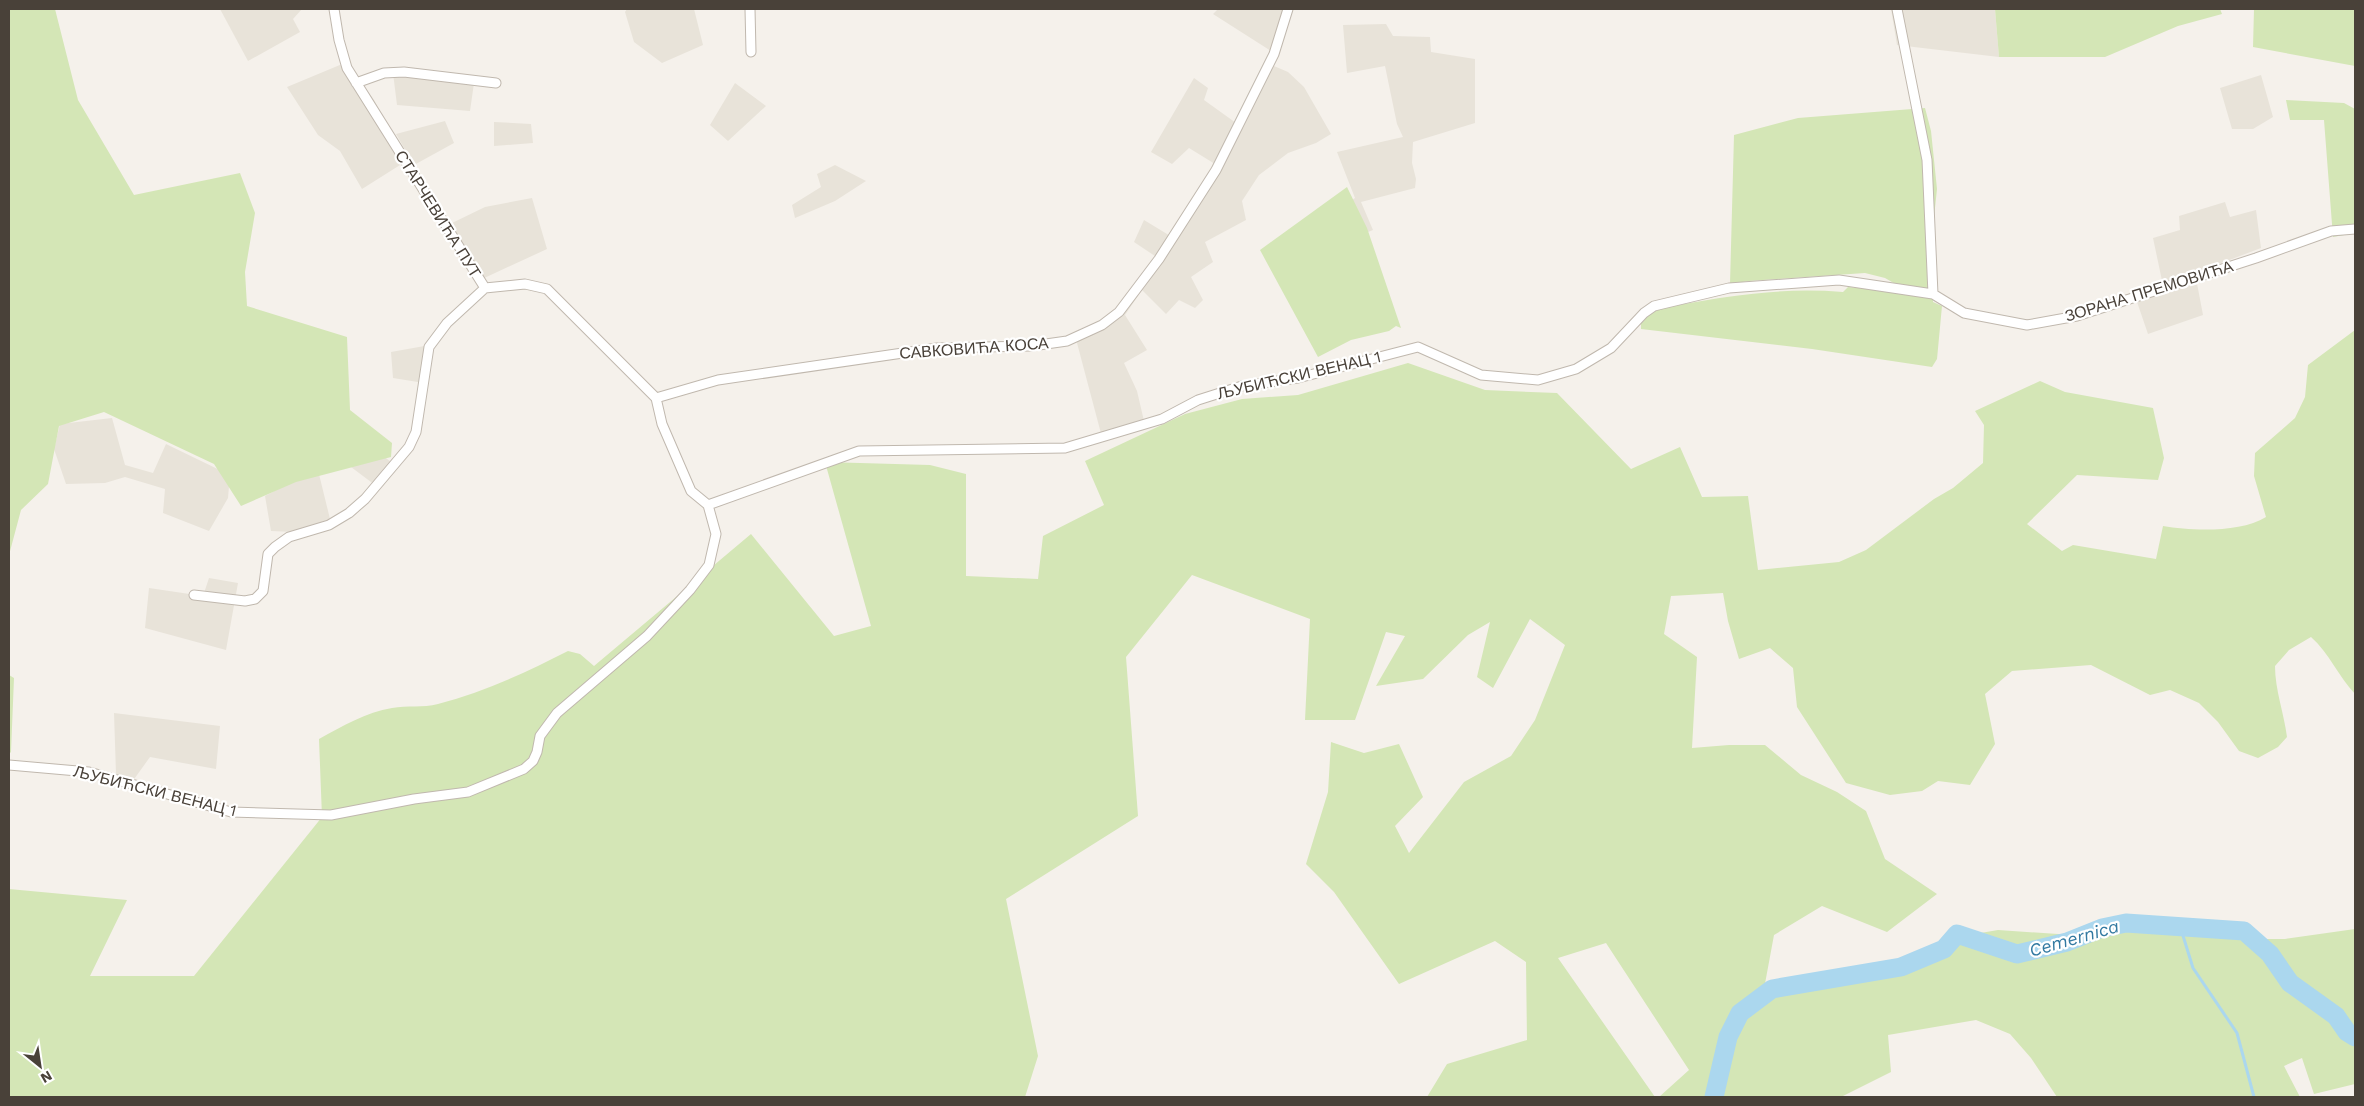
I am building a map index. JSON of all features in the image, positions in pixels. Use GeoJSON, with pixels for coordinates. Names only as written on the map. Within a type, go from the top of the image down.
{"type":"FeatureCollection","features":[{"type":"Feature","properties":{"kind":"street","name":"СТАРЧЕВИЋА ПУТ"},"geometry":{"type":"LineString","coordinates":[[194,595],[245,601],[255,599],[263,590],[268,554],[275,546],[288,537],[329,525],[349,514],[365,499],[409,447],[416,432],[429,347],[447,323],[485,288],[347,68],[339,40],[334,9]]}},
{"type":"Feature","properties":{"kind":"street"},"geometry":{"type":"LineString","coordinates":[[750,9],[751,52]]}},
{"type":"Feature","properties":{"kind":"street","name":"САВКОВИЋА КОСА"},"geometry":{"type":"LineString","coordinates":[[656,398],[718,380],[937,348],[1032,346],[1067,340],[1102,325],[1119,312],[1160,259],[1216,170],[1274,54],[1288,9]]}},
{"type":"Feature","properties":{"kind":"street"},"geometry":{"type":"LineString","coordinates":[[1897,9],[1927,160],[1933,294]]}},
{"type":"Feature","properties":{"kind":"street"},"geometry":{"type":"LineString","coordinates":[[356,84],[384,73],[404,72],[496,83]]}},
{"type":"Feature","properties":{"kind":"street","name":"ЗОРАНА ПРЕМОВИЋА"},"geometry":{"type":"LineString","coordinates":[[1933,294],[1964,313],[2027,325],[2077,316],[2256,258],[2331,231],[2355,229]]}},
{"type":"Feature","properties":{"kind":"street","name":"ЉУБИЋСКИ ВЕНАЦ 1"},"geometry":{"type":"LineString","coordinates":[[9,765],[89,772],[231,812],[331,815],[477,789],[524,768],[533,761],[538,752],[540,736],[557,713],[648,636],[690,590],[709,566],[716,534],[708,505],[859,450],[1065,448],[1162,419],[1198,400],[1242,386],[1298,378],[1418,347],[1481,375],[1538,380],[1576,369],[1611,348],[1644,313],[1654,306],[1729,288],[1839,280],[1933,294]]}},
{"type":"Feature","properties":{"kind":"street"},"geometry":{"type":"LineString","coordinates":[[485,288],[525,284],[547,289],[656,398],[666,432],[691,491],[708,505]]}},
{"type":"Feature","properties":{"kind":"shaded area"},"geometry":{"type":"Polygon","coordinates":[[[220,9],[302,9],[293,19],[300,32],[248,61],[220,9]]]}},
{"type":"Feature","properties":{"kind":"shaded area"},"geometry":{"type":"Polygon","coordinates":[[[627,9],[694,9],[703,45],[662,63],[634,42],[625,12],[627,9]]]}},
{"type":"Feature","properties":{"kind":"shaded area"},"geometry":{"type":"Polygon","coordinates":[[[1218,9],[1288,9],[1271,51],[1213,14],[1218,9]]]}},
{"type":"Feature","properties":{"kind":"shaded area"},"geometry":{"type":"Polygon","coordinates":[[[1891,9],[1995,9],[1999,57],[1897,45],[1891,9]]]}},
{"type":"Feature","properties":{"kind":"shaded area"},"geometry":{"type":"Polygon","coordinates":[[[1386,24],[1393,36],[1430,37],[1431,52],[1475,59],[1475,123],[1413,142],[1412,163],[1416,179],[1415,188],[1361,202],[1373,230],[1368,232],[1316,223],[1355,198],[1337,152],[1403,137],[1397,124],[1385,66],[1347,73],[1343,25],[1386,24]]]}},
{"type":"Feature","properties":{"kind":"shaded area"},"geometry":{"type":"Polygon","coordinates":[[[347,62],[374,100],[408,160],[362,189],[340,151],[318,135],[287,87],[347,62]]]}},
{"type":"Feature","properties":{"kind":"shaded area"},"geometry":{"type":"Polygon","coordinates":[[[1274,66],[1288,72],[1304,87],[1331,134],[1316,143],[1288,153],[1259,175],[1242,201],[1246,220],[1205,242],[1213,262],[1191,277],[1203,300],[1195,308],[1179,300],[1166,314],[1142,290],[1125,315],[1147,350],[1124,363],[1137,391],[1144,421],[1103,441],[1077,343],[1079,338],[1117,317],[1158,258],[1134,242],[1144,220],[1172,237],[1215,164],[1189,148],[1172,164],[1151,152],[1194,78],[1208,88],[1204,100],[1243,128],[1274,66]]]}},
{"type":"Feature","properties":{"kind":"shaded area"},"geometry":{"type":"Polygon","coordinates":[[[393,73],[475,76],[470,111],[397,105],[393,73]]]}},
{"type":"Feature","properties":{"kind":"shaded area"},"geometry":{"type":"Polygon","coordinates":[[[2261,75],[2273,117],[2253,129],[2232,129],[2220,88],[2261,75]]]}},
{"type":"Feature","properties":{"kind":"shaded area"},"geometry":{"type":"Polygon","coordinates":[[[735,83],[766,106],[728,141],[710,125],[735,83]]]}},
{"type":"Feature","properties":{"kind":"shaded area"},"geometry":{"type":"Polygon","coordinates":[[[445,121],[454,143],[414,165],[396,134],[445,121]]]}},
{"type":"Feature","properties":{"kind":"shaded area"},"geometry":{"type":"Polygon","coordinates":[[[494,122],[531,124],[533,143],[494,146],[494,122]]]}},
{"type":"Feature","properties":{"kind":"shaded area"},"geometry":{"type":"Polygon","coordinates":[[[835,165],[866,181],[835,201],[795,218],[792,205],[821,187],[817,174],[835,165]]]}},
{"type":"Feature","properties":{"kind":"shaded area"},"geometry":{"type":"Polygon","coordinates":[[[532,198],[547,249],[480,280],[468,253],[450,224],[485,207],[532,198]]]}},
{"type":"Feature","properties":{"kind":"shaded area"},"geometry":{"type":"Polygon","coordinates":[[[2225,202],[2230,217],[2256,210],[2261,248],[2195,273],[2203,315],[2148,334],[2136,299],[2164,290],[2153,238],[2180,230],[2179,216],[2225,202]]]}},
{"type":"Feature","properties":{"kind":"shaded area"},"geometry":{"type":"Polygon","coordinates":[[[430,345],[424,383],[393,378],[391,352],[430,345]]]}},
{"type":"Feature","properties":{"kind":"shaded area"},"geometry":{"type":"Polygon","coordinates":[[[112,418],[125,465],[153,473],[166,444],[230,475],[228,498],[209,531],[163,513],[165,489],[125,477],[105,483],[66,484],[54,449],[60,424],[112,418]]]}},
{"type":"Feature","properties":{"kind":"shaded area"},"geometry":{"type":"Polygon","coordinates":[[[357,437],[394,464],[375,485],[339,458],[357,437]]]}},
{"type":"Feature","properties":{"kind":"shaded area"},"geometry":{"type":"Polygon","coordinates":[[[317,466],[330,519],[313,527],[294,532],[271,531],[265,496],[317,466]]]}},
{"type":"Feature","properties":{"kind":"shaded area"},"geometry":{"type":"Polygon","coordinates":[[[209,578],[238,583],[226,650],[145,628],[149,588],[203,596],[209,578]]]}},
{"type":"Feature","properties":{"kind":"shaded area"},"geometry":{"type":"Polygon","coordinates":[[[114,713],[220,726],[216,769],[150,757],[132,782],[116,774],[114,713]]]}},
{"type":"Feature","properties":{"kind":"green space"},"geometry":{"type":"Polygon","coordinates":[[[9,9],[55,9],[78,100],[134,195],[240,173],[255,213],[245,272],[247,306],[347,337],[350,410],[392,443],[391,457],[296,482],[241,506],[214,464],[104,412],[59,426],[48,484],[21,510],[9,555],[9,9]]]}},
{"type":"Feature","properties":{"kind":"green space"},"geometry":{"type":"Polygon","coordinates":[[[1995,9],[2220,9],[2222,14],[2178,26],[2105,57],[1999,57],[1995,9]]]}},
{"type":"Feature","properties":{"kind":"green space"},"geometry":{"type":"Polygon","coordinates":[[[2254,9],[2355,9],[2355,66],[2253,47],[2254,9]]]}},
{"type":"Feature","properties":{"kind":"green space"},"geometry":{"type":"Polygon","coordinates":[[[2286,100],[2344,103],[2355,109],[2355,233],[2333,237],[2324,120],[2290,120],[2286,100]]]}},
{"type":"Feature","properties":{"kind":"green space"},"geometry":{"type":"Polygon","coordinates":[[[1925,108],[1931,131],[1937,189],[1932,236],[1933,302],[1942,306],[1937,359],[1932,367],[1812,349],[1641,329],[1641,323],[1655,307],[1742,295],[1799,291],[1843,292],[1848,287],[1911,293],[1885,278],[1865,273],[1730,284],[1734,135],[1798,118],[1925,108]]]}},
{"type":"Feature","properties":{"kind":"green space"},"geometry":{"type":"Polygon","coordinates":[[[1347,187],[1367,228],[1401,328],[1396,326],[1389,331],[1351,340],[1318,357],[1260,250],[1347,187]]]}},
{"type":"Feature","properties":{"kind":"green space"},"geometry":{"type":"Polygon","coordinates":[[[2355,330],[2355,694],[2323,650],[2311,637],[2289,650],[2275,666],[2276,684],[2287,737],[2278,747],[2258,758],[2239,751],[2218,722],[2199,703],[2170,690],[2150,695],[2091,665],[2012,671],[1985,694],[1995,744],[1970,785],[1938,781],[1922,791],[1890,795],[1846,783],[1797,707],[1793,668],[1770,648],[1739,659],[1728,621],[1723,593],[1671,596],[1664,634],[1697,657],[1692,748],[1765,745],[1801,775],[1837,792],[1866,811],[1885,859],[1937,894],[1887,932],[1822,906],[1774,935],[1764,989],[1816,975],[1915,958],[1963,936],[1998,930],[2088,936],[2135,923],[2245,939],[2285,939],[2355,929],[2355,1084],[2314,1094],[2302,1058],[2284,1066],[2300,1097],[2057,1097],[2031,1058],[2010,1034],[1976,1020],[1888,1035],[1891,1072],[1841,1097],[1659,1097],[1689,1070],[1606,943],[1558,958],[1655,1097],[1427,1097],[1447,1064],[1527,1040],[1526,962],[1495,941],[1399,984],[1334,892],[1306,864],[1328,792],[1331,742],[1364,753],[1399,744],[1423,797],[1395,826],[1409,853],[1464,782],[1511,756],[1535,720],[1565,645],[1530,619],[1493,688],[1477,677],[1490,622],[1468,635],[1423,679],[1376,686],[1405,636],[1386,632],[1355,720],[1305,720],[1310,619],[1192,575],[1126,657],[1138,816],[1006,899],[1038,1056],[1025,1097],[9,1097],[9,889],[127,900],[90,976],[194,976],[322,817],[319,739],[346,725],[382,710],[432,705],[472,694],[568,651],[580,654],[594,666],[751,534],[834,636],[871,626],[825,462],[930,465],[966,474],[966,576],[1038,579],[1043,536],[1104,505],[1085,461],[1185,414],[1242,399],[1298,395],[1408,363],[1485,390],[1557,393],[1631,469],[1680,447],[1702,497],[1748,496],[1758,570],[1839,562],[1866,550],[1934,499],[1953,488],[1983,463],[1984,425],[1975,411],[2040,381],[2065,392],[2153,408],[2164,458],[2158,480],[2077,475],[2027,524],[2062,551],[2073,545],[2156,559],[2163,526],[2201,530],[2230,528],[2243,526],[2266,517],[2254,476],[2255,453],[2295,418],[2305,397],[2308,365],[2355,330]]]}},
{"type":"Feature","properties":{"kind":"green space"},"geometry":{"type":"Polygon","coordinates":[[[9,675],[14,678],[11,752],[9,754],[9,675]]]}},
{"type":"Feature","properties":{"kind":"waterway","name":"Cemernica"},"geometry":{"type":"LineString","coordinates":[[1714,1097],[1728,1037],[1740,1013],[1772,989],[1901,967],[1944,949],[1957,934],[2017,954],[2067,942],[2102,928],[2126,923],[2244,931],[2270,954],[2290,983],[2336,1016],[2347,1032],[2355,1037]]}},
{"type":"Feature","properties":{"kind":"waterway"},"geometry":{"type":"LineString","coordinates":[[2180,926],[2193,968],[2237,1033],[2254,1097]]}}]}
